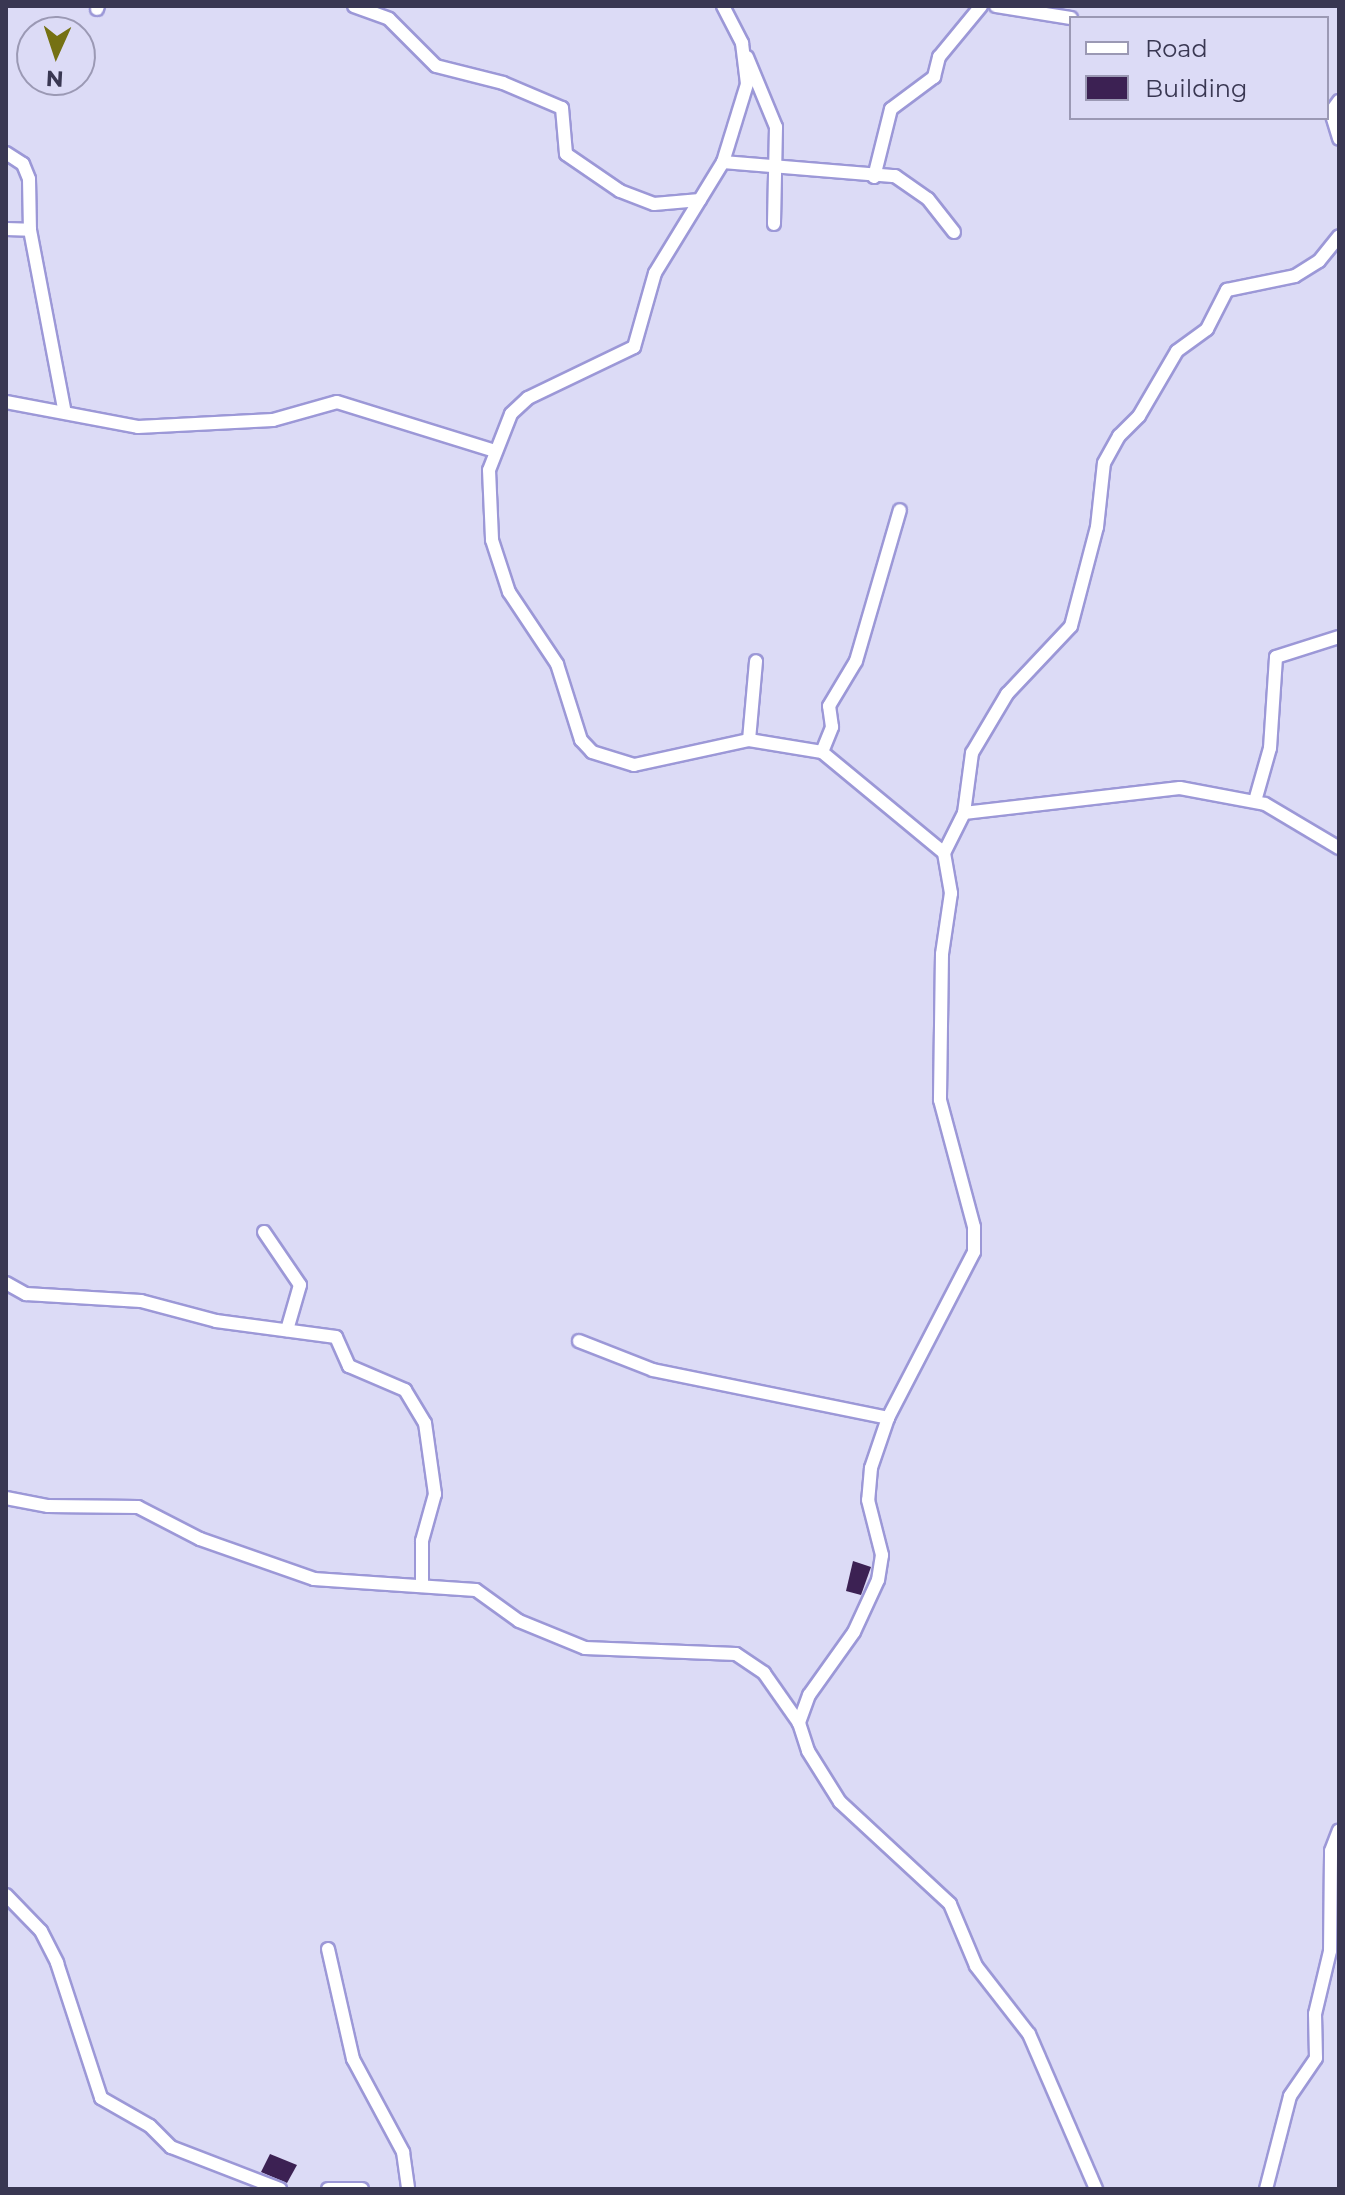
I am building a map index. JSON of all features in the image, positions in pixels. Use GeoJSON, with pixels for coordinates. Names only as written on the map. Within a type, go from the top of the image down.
{"type":"FeatureCollection","features":[{"type":"Feature","properties":{"kind":"street"},"geometry":{"type":"LineString","coordinates":[[354,6],[389,19],[436,66],[503,83],[562,108],[566,154],[620,191],[654,204],[700,200]]}},
{"type":"Feature","properties":{"kind":"street"},"geometry":{"type":"LineString","coordinates":[[723,6],[774,119],[778,163],[774,224]]}},
{"type":"Feature","properties":{"kind":"street"},"geometry":{"type":"LineString","coordinates":[[874,177],[891,109],[934,77],[939,57],[981,6]]}},
{"type":"Feature","properties":{"kind":"street"},"geometry":{"type":"LineString","coordinates":[[996,6],[1033,8],[1069,17]]}},
{"type":"Feature","properties":{"kind":"street"},"geometry":{"type":"LineString","coordinates":[[745,55],[746,96],[723,162],[655,273],[634,347],[528,398],[492,450],[489,515],[496,556],[520,614],[569,687],[586,747],[618,762],[653,765],[749,740],[822,752],[944,853]]}},
{"type":"Feature","properties":{"kind":"street"},"geometry":{"type":"LineString","coordinates":[[1333,102],[1339,139]]}},
{"type":"Feature","properties":{"kind":"street"},"geometry":{"type":"LineString","coordinates":[[6,153],[23,164],[29,179],[30,230],[64,409]]}},
{"type":"Feature","properties":{"kind":"street"},"geometry":{"type":"LineString","coordinates":[[723,162],[778,163],[901,178],[954,232]]}},
{"type":"Feature","properties":{"kind":"street"},"geometry":{"type":"LineString","coordinates":[[6,229],[30,230]]}},
{"type":"Feature","properties":{"kind":"street"},"geometry":{"type":"LineString","coordinates":[[799,1723],[809,1695],[854,1632],[878,1580],[882,1555],[869,1488],[888,1418],[974,1252],[974,1227],[940,1100],[942,954],[951,893],[944,853],[964,813],[972,753],[1007,694],[1071,626],[1097,527],[1104,463],[1119,436],[1139,416],[1177,351],[1207,329],[1227,290],[1295,276],[1319,261],[1339,236]]}},
{"type":"Feature","properties":{"kind":"street"},"geometry":{"type":"LineString","coordinates":[[6,402],[64,409],[115,426],[208,425],[273,420],[337,402],[492,450]]}},
{"type":"Feature","properties":{"kind":"street"},"geometry":{"type":"LineString","coordinates":[[822,752],[832,727],[829,706],[856,661],[900,510]]}},
{"type":"Feature","properties":{"kind":"street"},"geometry":{"type":"LineString","coordinates":[[1255,801],[1270,748],[1276,656],[1339,637]]}},
{"type":"Feature","properties":{"kind":"street"},"geometry":{"type":"LineString","coordinates":[[749,740],[756,661]]}},
{"type":"Feature","properties":{"kind":"street"},"geometry":{"type":"LineString","coordinates":[[964,813],[1180,788],[1255,801],[1339,848]]}},
{"type":"Feature","properties":{"kind":"street"},"geometry":{"type":"LineString","coordinates":[[264,1232],[300,1285],[287,1330]]}},
{"type":"Feature","properties":{"kind":"street"},"geometry":{"type":"LineString","coordinates":[[6,1283],[26,1294],[141,1301],[216,1321],[336,1337],[349,1366],[405,1390],[421,1416],[435,1494],[422,1541],[422,1582]]}},
{"type":"Feature","properties":{"kind":"street"},"geometry":{"type":"LineString","coordinates":[[579,1341],[653,1370],[888,1418]]}},
{"type":"Feature","properties":{"kind":"street"},"geometry":{"type":"LineString","coordinates":[[6,1498],[48,1506],[138,1507],[200,1539],[314,1579],[422,1582],[476,1590],[519,1621],[585,1648],[736,1654],[764,1673],[799,1723],[808,1751],[840,1802],[950,1904],[976,1966],[1029,2034],[1096,2189]]}},
{"type":"Feature","properties":{"kind":"street"},"geometry":{"type":"LineString","coordinates":[[1266,2189],[1290,2096],[1316,2058],[1315,2014],[1335,1926],[1331,1851],[1339,1830]]}},
{"type":"Feature","properties":{"kind":"street"},"geometry":{"type":"LineString","coordinates":[[6,1895],[41,1931],[57,1963],[101,2098],[150,2126],[171,2147],[280,2189]]}},
{"type":"Feature","properties":{"kind":"street"},"geometry":{"type":"LineString","coordinates":[[328,1949],[353,2059],[403,2152],[408,2189]]}},
{"type":"Feature","properties":{"kind":"street"},"geometry":{"type":"LineString","coordinates":[[328,2189],[362,2189]]}},
{"type":"Feature","properties":{"kind":"building"},"geometry":{"type":"Polygon","coordinates":[[[853,1561],[871,1567],[861,1595],[846,1591],[853,1561]]]}},
{"type":"Feature","properties":{"kind":"building"},"geometry":{"type":"Polygon","coordinates":[[[270,2154],[297,2165],[287,2183],[261,2172],[270,2154]]]}}]}
